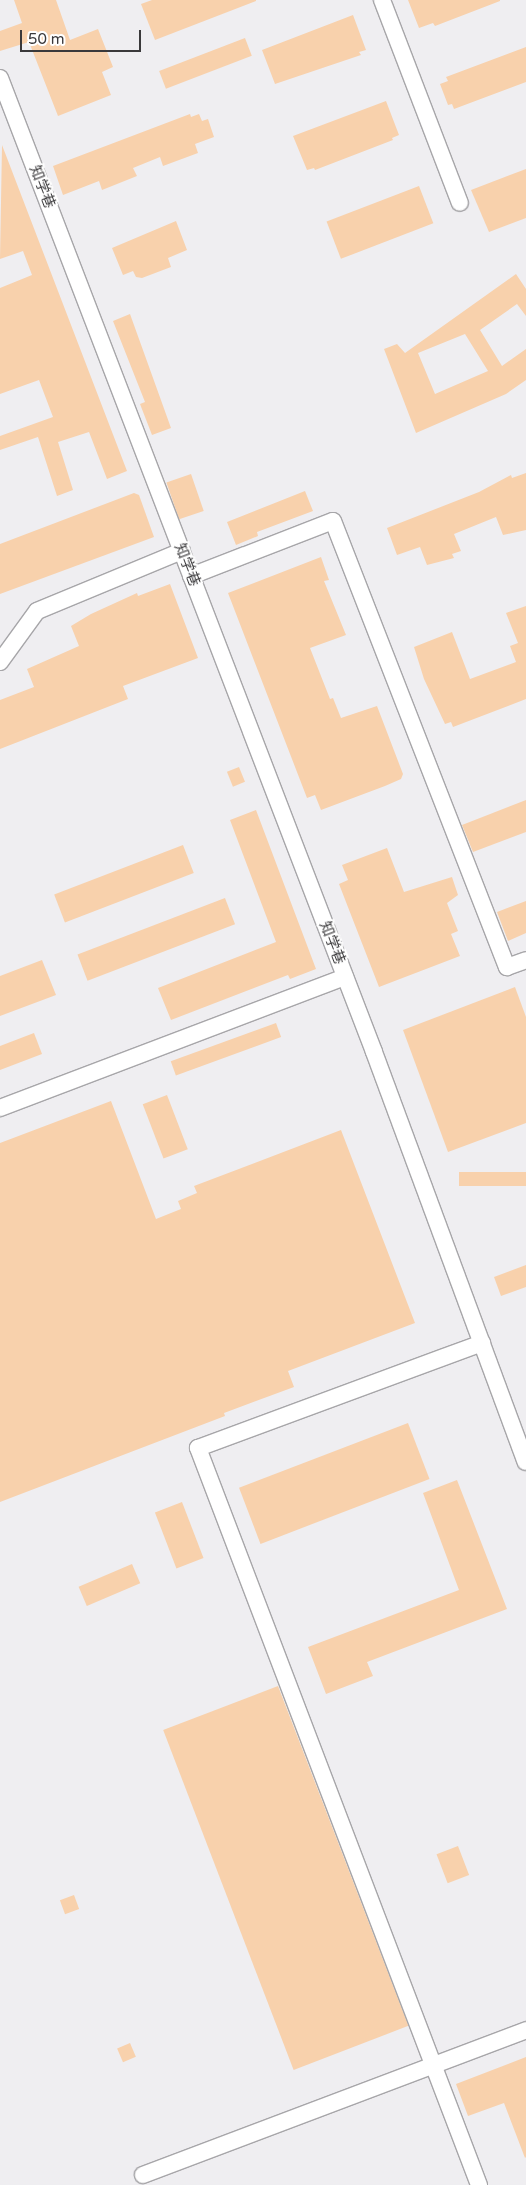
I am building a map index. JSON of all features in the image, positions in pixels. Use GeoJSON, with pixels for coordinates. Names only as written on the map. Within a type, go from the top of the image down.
{"type":"FeatureCollection","features":[{"type":"Feature","properties":{"kind":"street"},"geometry":{"type":"LineString","coordinates":[[382,0],[460,202]]}},
{"type":"Feature","properties":{"kind":"street","name":"知学巷"},"geometry":{"type":"LineString","coordinates":[[0,78],[374,1052],[526,1462]]}},
{"type":"Feature","properties":{"kind":"street"},"geometry":{"type":"LineString","coordinates":[[191,576],[333,521],[507,968],[526,960]]}},
{"type":"Feature","properties":{"kind":"street"},"geometry":{"type":"LineString","coordinates":[[0,662],[37,611],[182,551]]}},
{"type":"Feature","properties":{"kind":"street"},"geometry":{"type":"LineString","coordinates":[[0,1108],[345,977]]}},
{"type":"Feature","properties":{"kind":"street"},"geometry":{"type":"LineString","coordinates":[[480,2185],[198,1448],[482,1343]]}},
{"type":"Feature","properties":{"kind":"street"},"geometry":{"type":"LineString","coordinates":[[144,2175],[526,2030]]}},
{"type":"Feature","properties":{"kind":"building"},"geometry":{"type":"Polygon","coordinates":[[[14,0],[56,0],[70,40],[98,29],[113,67],[102,72],[111,95],[58,116],[29,42],[0,51],[0,31],[22,23],[14,0]]]}},
{"type":"Feature","properties":{"kind":"building"},"geometry":{"type":"Polygon","coordinates":[[[152,0],[256,1],[155,40],[141,4],[152,0]]]}},
{"type":"Feature","properties":{"kind":"building"},"geometry":{"type":"Polygon","coordinates":[[[408,0],[500,1],[435,26],[433,23],[419,28],[408,0]]]}},
{"type":"Feature","properties":{"kind":"building"},"geometry":{"type":"Polygon","coordinates":[[[353,15],[366,50],[359,52],[361,55],[275,84],[262,50],[353,15]]]}},
{"type":"Feature","properties":{"kind":"building"},"geometry":{"type":"Polygon","coordinates":[[[245,38],[252,56],[166,89],[159,71],[245,38]]]}},
{"type":"Feature","properties":{"kind":"building"},"geometry":{"type":"Polygon","coordinates":[[[526,47],[526,82],[454,109],[452,104],[448,105],[440,84],[448,81],[446,77],[526,47]]]}},
{"type":"Feature","properties":{"kind":"building"},"geometry":{"type":"Polygon","coordinates":[[[386,101],[399,135],[392,138],[393,140],[315,170],[314,168],[307,170],[293,136],[386,101]]]}},
{"type":"Feature","properties":{"kind":"building"},"geometry":{"type":"Polygon","coordinates":[[[190,114],[191,117],[199,114],[202,121],[208,119],[214,137],[195,144],[198,153],[163,166],[160,157],[133,168],[137,176],[102,190],[99,181],[63,195],[53,166],[190,114]]]}},
{"type":"Feature","properties":{"kind":"building"},"geometry":{"type":"Polygon","coordinates":[[[2,145],[127,471],[107,479],[89,432],[58,442],[73,490],[57,496],[38,437],[0,450],[0,436],[53,417],[39,380],[0,394],[0,288],[32,275],[23,251],[0,259],[2,145]]]}},
{"type":"Feature","properties":{"kind":"building"},"geometry":{"type":"Polygon","coordinates":[[[526,169],[526,218],[489,232],[471,190],[526,169]]]}},
{"type":"Feature","properties":{"kind":"building"},"geometry":{"type":"Polygon","coordinates":[[[419,186],[433,223],[341,259],[327,221],[419,186]]]}},
{"type":"Feature","properties":{"kind":"building"},"geometry":{"type":"Polygon","coordinates":[[[176,221],[187,250],[168,258],[171,267],[142,278],[136,277],[133,271],[123,275],[112,248],[176,221]]]}},
{"type":"Feature","properties":{"kind":"building"},"geometry":{"type":"Polygon","coordinates":[[[516,274],[526,289],[526,316],[517,304],[480,330],[502,366],[526,349],[526,380],[506,394],[416,433],[384,349],[397,344],[405,353],[516,274]],[[465,334],[418,353],[435,394],[488,371],[465,334]]]}},
{"type":"Feature","properties":{"kind":"building"},"geometry":{"type":"Polygon","coordinates":[[[130,314],[171,428],[152,435],[140,404],[145,402],[113,321],[130,314]]]}},
{"type":"Feature","properties":{"kind":"building"},"geometry":{"type":"Polygon","coordinates":[[[526,473],[526,530],[503,535],[496,517],[454,534],[461,551],[452,554],[454,558],[427,565],[420,547],[397,555],[387,528],[479,492],[511,475],[512,478],[526,473]]]}},
{"type":"Feature","properties":{"kind":"building"},"geometry":{"type":"Polygon","coordinates":[[[191,474],[204,511],[179,519],[166,482],[191,474]]]}},
{"type":"Feature","properties":{"kind":"building"},"geometry":{"type":"Polygon","coordinates":[[[305,491],[313,511],[257,532],[258,536],[236,545],[227,522],[305,491]]]}},
{"type":"Feature","properties":{"kind":"building"},"geometry":{"type":"Polygon","coordinates":[[[134,493],[139,495],[154,537],[0,594],[0,544],[134,493]]]}},
{"type":"Feature","properties":{"kind":"building"},"geometry":{"type":"Polygon","coordinates":[[[321,557],[329,580],[324,581],[346,635],[310,648],[330,699],[333,698],[341,718],[377,706],[403,774],[401,779],[321,810],[315,795],[307,798],[228,593],[321,557]]]}},
{"type":"Feature","properties":{"kind":"building"},"geometry":{"type":"Polygon","coordinates":[[[170,584],[198,658],[123,686],[128,699],[0,749],[0,700],[34,687],[27,669],[79,646],[71,626],[91,614],[137,593],[138,596],[170,584]]]}},
{"type":"Feature","properties":{"kind":"building"},"geometry":{"type":"Polygon","coordinates":[[[526,606],[526,699],[453,727],[451,722],[445,724],[424,679],[414,647],[452,632],[470,679],[516,662],[510,646],[518,643],[506,613],[526,606]]]}},
{"type":"Feature","properties":{"kind":"building"},"geometry":{"type":"Polygon","coordinates":[[[239,767],[245,782],[233,787],[227,772],[239,767]]]}},
{"type":"Feature","properties":{"kind":"building"},"geometry":{"type":"Polygon","coordinates":[[[526,800],[526,832],[473,852],[462,825],[526,800]]]}},
{"type":"Feature","properties":{"kind":"building"},"geometry":{"type":"Polygon","coordinates":[[[256,810],[316,969],[290,979],[288,975],[171,1020],[158,988],[276,942],[230,820],[256,810]]]}},
{"type":"Feature","properties":{"kind":"building"},"geometry":{"type":"Polygon","coordinates":[[[183,845],[194,873],[65,922],[54,894],[183,845]]]}},
{"type":"Feature","properties":{"kind":"building"},"geometry":{"type":"Polygon","coordinates":[[[387,848],[404,892],[452,877],[458,895],[447,903],[458,931],[451,934],[460,956],[379,987],[339,884],[348,880],[342,865],[387,848]]]}},
{"type":"Feature","properties":{"kind":"building"},"geometry":{"type":"Polygon","coordinates":[[[225,898],[235,924],[88,981],[77,955],[225,898]]]}},
{"type":"Feature","properties":{"kind":"building"},"geometry":{"type":"Polygon","coordinates":[[[526,901],[526,933],[508,941],[497,912],[526,901]]]}},
{"type":"Feature","properties":{"kind":"building"},"geometry":{"type":"Polygon","coordinates":[[[42,960],[56,995],[0,1016],[0,976],[42,960]]]}},
{"type":"Feature","properties":{"kind":"building"},"geometry":{"type":"Polygon","coordinates":[[[515,987],[526,1017],[526,1123],[448,1152],[403,1030],[515,987]]]}},
{"type":"Feature","properties":{"kind":"building"},"geometry":{"type":"Polygon","coordinates":[[[276,1023],[281,1037],[176,1075],[171,1061],[276,1023]]]}},
{"type":"Feature","properties":{"kind":"building"},"geometry":{"type":"Polygon","coordinates":[[[34,1033],[42,1054],[0,1070],[0,1046],[34,1033]]]}},
{"type":"Feature","properties":{"kind":"building"},"geometry":{"type":"Polygon","coordinates":[[[167,1095],[188,1149],[164,1158],[143,1104],[167,1095]]]}},
{"type":"Feature","properties":{"kind":"building"},"geometry":{"type":"Polygon","coordinates":[[[111,1101],[156,1219],[181,1209],[178,1201],[197,1193],[194,1186],[341,1130],[415,1323],[288,1371],[294,1387],[224,1413],[225,1416],[0,1502],[0,1143],[111,1101]]]}},
{"type":"Feature","properties":{"kind":"building"},"geometry":{"type":"Polygon","coordinates":[[[459,1172],[526,1172],[526,1186],[459,1186],[459,1172]]]}},
{"type":"Feature","properties":{"kind":"building"},"geometry":{"type":"Polygon","coordinates":[[[526,1265],[526,1287],[501,1296],[494,1277],[526,1265]]]}},
{"type":"Feature","properties":{"kind":"building"},"geometry":{"type":"Polygon","coordinates":[[[408,1423],[430,1479],[261,1544],[239,1488],[408,1423]]]}},
{"type":"Feature","properties":{"kind":"building"},"geometry":{"type":"Polygon","coordinates":[[[457,1480],[507,1609],[367,1662],[373,1676],[326,1694],[308,1647],[459,1590],[423,1493],[457,1480]]]}},
{"type":"Feature","properties":{"kind":"building"},"geometry":{"type":"Polygon","coordinates":[[[182,1502],[204,1558],[176,1568],[155,1512],[182,1502]]]}},
{"type":"Feature","properties":{"kind":"building"},"geometry":{"type":"Polygon","coordinates":[[[132,1564],[140,1583],[87,1606],[79,1587],[132,1564]]]}},
{"type":"Feature","properties":{"kind":"building"},"geometry":{"type":"Polygon","coordinates":[[[278,1686],[408,2026],[294,2070],[163,1730],[278,1686]]]}},
{"type":"Feature","properties":{"kind":"building"},"geometry":{"type":"Polygon","coordinates":[[[458,1846],[469,1875],[448,1883],[437,1854],[458,1846]]]}},
{"type":"Feature","properties":{"kind":"building"},"geometry":{"type":"Polygon","coordinates":[[[74,1895],[79,1909],[65,1914],[60,1900],[74,1895]]]}},
{"type":"Feature","properties":{"kind":"building"},"geometry":{"type":"Polygon","coordinates":[[[130,2043],[136,2057],[123,2062],[117,2048],[130,2043]]]}},
{"type":"Feature","properties":{"kind":"building"},"geometry":{"type":"Polygon","coordinates":[[[526,2057],[525,2158],[504,2103],[468,2116],[456,2084],[526,2057]]]}}]}
